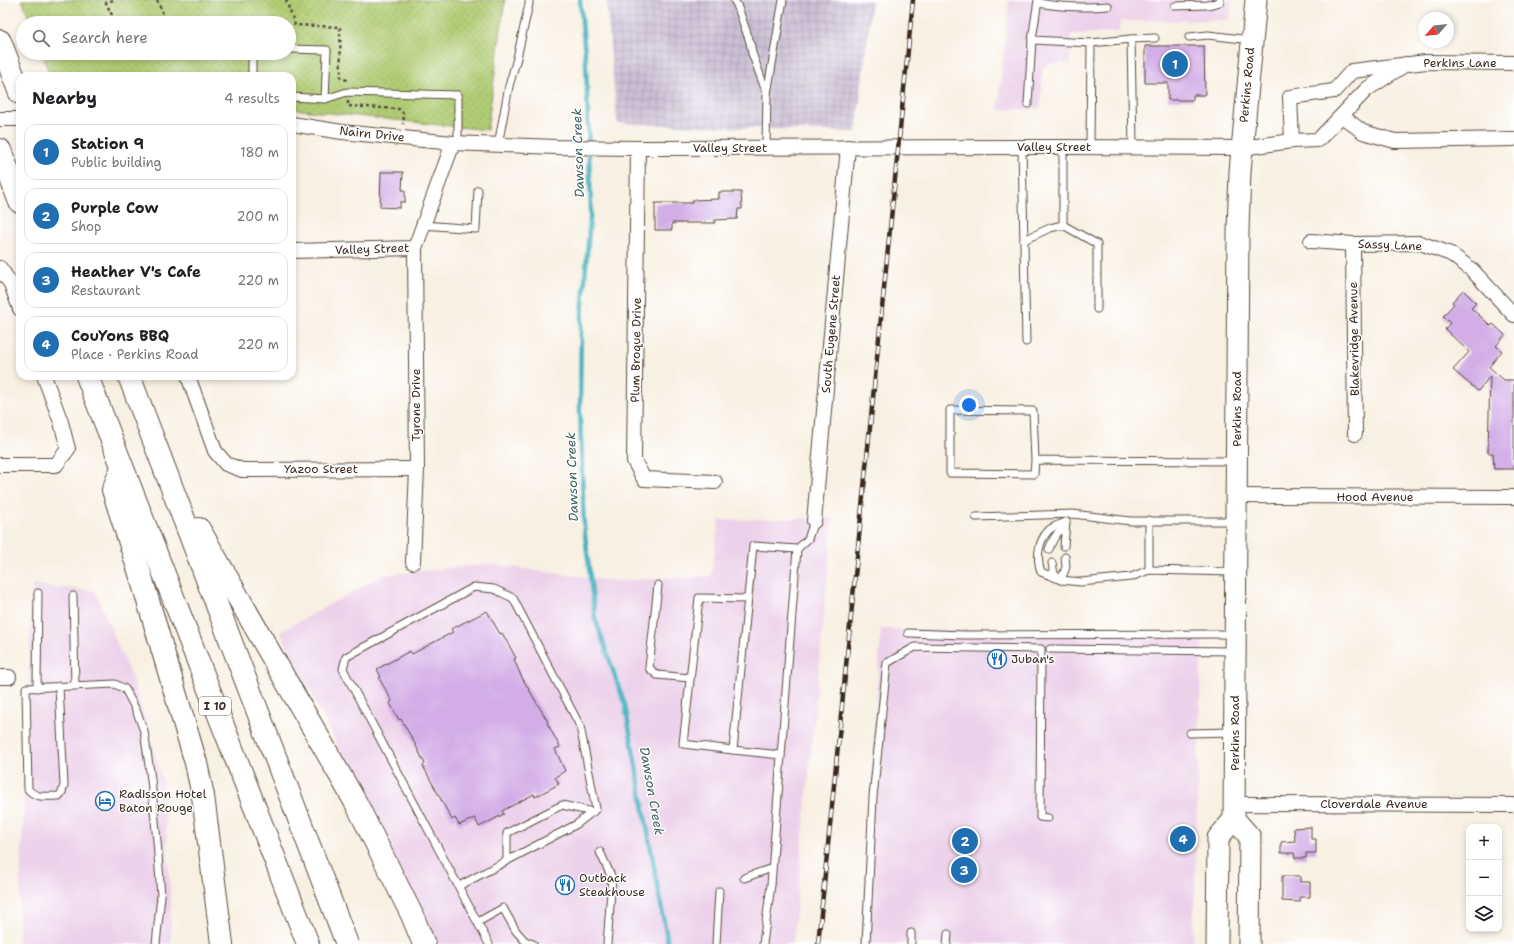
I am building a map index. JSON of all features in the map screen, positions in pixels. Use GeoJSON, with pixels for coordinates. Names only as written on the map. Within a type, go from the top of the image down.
{"type":"FeatureCollection","features":[{"type":"Feature","properties":{"kind":"highway"},"geometry":{"type":"LineString","coordinates":[[0,41],[16,83]]}},
{"type":"Feature","properties":{"kind":"highway"},"geometry":{"type":"LineString","coordinates":[[0,150],[16,192]]}},
{"type":"Feature","properties":{"kind":"highway","name":"I 10"},"geometry":{"type":"LineString","coordinates":[[89,380],[308,944]]}},
{"type":"Feature","properties":{"kind":"highway"},"geometry":{"type":"LineString","coordinates":[[131,380],[347,944]]}},
{"type":"Feature","properties":{"kind":"highway"},"geometry":{"type":"LineString","coordinates":[[122,468],[113,490],[141,577],[196,763],[203,796],[217,915],[222,944]]}},
{"type":"Feature","properties":{"kind":"highway"},"geometry":{"type":"LineString","coordinates":[[164,469],[356,803],[412,915],[424,944]]}},
{"type":"Feature","properties":{"kind":"highway"},"geometry":{"type":"LineString","coordinates":[[210,944],[210,938],[217,915]]}},
{"type":"Feature","properties":{"kind":"main road","name":"Perkins Road"},"geometry":{"type":"LineString","coordinates":[[1234,812],[1237,496],[1237,248],[1240,171],[1251,40],[1256,0]]}},
{"type":"Feature","properties":{"kind":"main road"},"geometry":{"type":"LineString","coordinates":[[1217,944],[1218,838],[1234,812],[1250,837],[1249,944]]}},
{"type":"Feature","properties":{"kind":"street","name":"Perkins Lane"},"geometry":{"type":"LineString","coordinates":[[1292,141],[1290,97],[1334,92],[1352,71],[1426,62],[1514,62]]}},
{"type":"Feature","properties":{"kind":"street","name":"Valley Street"},"geometry":{"type":"LineString","coordinates":[[296,251],[415,248],[455,143],[637,148],[1242,148],[1292,141],[1318,140],[1368,90],[1406,64]]}},
{"type":"Feature","properties":{"kind":"street"},"geometry":{"type":"LineString","coordinates":[[1342,116],[1363,132],[1395,141],[1514,139]]}},
{"type":"Feature","properties":{"kind":"street"},"geometry":{"type":"LineString","coordinates":[[0,119],[16,119]]}},
{"type":"Feature","properties":{"kind":"street","name":"Nairn Drive"},"geometry":{"type":"LineString","coordinates":[[296,125],[342,132],[455,143]]}},
{"type":"Feature","properties":{"kind":"street","name":"South Eugene Street"},"geometry":{"type":"LineString","coordinates":[[814,521],[848,147]]}},
{"type":"Feature","properties":{"kind":"street","name":"Plum Broque Drive"},"geometry":{"type":"LineString","coordinates":[[637,148],[634,462],[644,479],[715,482]]}},
{"type":"Feature","properties":{"kind":"street","name":"Sassy Lane"},"geometry":{"type":"LineString","coordinates":[[1311,241],[1353,244],[1420,243],[1451,254],[1472,270],[1514,315]]}},
{"type":"Feature","properties":{"kind":"street","name":"Blakevridge Avenue"},"geometry":{"type":"LineString","coordinates":[[1353,244],[1355,434]]}},
{"type":"Feature","properties":{"kind":"street","name":"Tyrone Drive"},"geometry":{"type":"LineString","coordinates":[[413,562],[417,469],[415,248]]}},
{"type":"Feature","properties":{"kind":"street"},"geometry":{"type":"LineString","coordinates":[[0,268],[11,284],[16,298]]}},
{"type":"Feature","properties":{"kind":"street"},"geometry":{"type":"LineString","coordinates":[[0,465],[56,465],[68,449],[61,422],[45,380]]}},
{"type":"Feature","properties":{"kind":"street","name":"Yazoo Street"},"geometry":{"type":"LineString","coordinates":[[189,380],[215,451],[226,464],[242,470],[417,469]]}},
{"type":"Feature","properties":{"kind":"street","name":"Hood Avenue"},"geometry":{"type":"LineString","coordinates":[[1237,496],[1514,497]]}},
{"type":"Feature","properties":{"kind":"street","name":"Cloverdale Avenue"},"geometry":{"type":"LineString","coordinates":[[1234,812],[1514,805]]}},
{"type":"Feature","properties":{"kind":"lane"},"geometry":{"type":"LineString","coordinates":[[498,145],[509,86],[529,4],[528,0]]}},
{"type":"Feature","properties":{"kind":"lane"},"geometry":{"type":"LineString","coordinates":[[734,0],[767,94]]}},
{"type":"Feature","properties":{"kind":"lane"},"geometry":{"type":"LineString","coordinates":[[766,148],[767,94],[783,0]]}},
{"type":"Feature","properties":{"kind":"lane"},"geometry":{"type":"LineString","coordinates":[[1175,6],[1207,5],[1220,2],[1220,0]]}},
{"type":"Feature","properties":{"kind":"lane"},"geometry":{"type":"LineString","coordinates":[[1028,104],[1032,40],[1038,1],[1051,5],[1085,8],[1108,6]]}},
{"type":"Feature","properties":{"kind":"lane"},"geometry":{"type":"LineString","coordinates":[[1189,37],[1208,35],[1251,40]]}},
{"type":"Feature","properties":{"kind":"lane"},"geometry":{"type":"LineString","coordinates":[[1032,40],[1091,43],[1155,38]]}},
{"type":"Feature","properties":{"kind":"lane"},"geometry":{"type":"LineString","coordinates":[[1131,39],[1133,147]]}},
{"type":"Feature","properties":{"kind":"lane"},"geometry":{"type":"LineString","coordinates":[[1090,147],[1091,43]]}},
{"type":"Feature","properties":{"kind":"lane"},"geometry":{"type":"LineString","coordinates":[[296,49],[327,50],[324,99]]}},
{"type":"Feature","properties":{"kind":"lane"},"geometry":{"type":"LineString","coordinates":[[252,60],[252,72]]}},
{"type":"Feature","properties":{"kind":"lane"},"geometry":{"type":"LineString","coordinates":[[296,97],[324,99],[348,92],[458,94],[455,143]]}},
{"type":"Feature","properties":{"kind":"lane"},"geometry":{"type":"LineString","coordinates":[[1022,147],[1026,342]]}},
{"type":"Feature","properties":{"kind":"lane"},"geometry":{"type":"LineString","coordinates":[[1063,147],[1063,225]]}},
{"type":"Feature","properties":{"kind":"lane"},"geometry":{"type":"LineString","coordinates":[[423,225],[476,229],[478,190]]}},
{"type":"Feature","properties":{"kind":"lane"},"geometry":{"type":"LineString","coordinates":[[1024,240],[1050,228],[1063,225],[1097,244],[1097,309]]}},
{"type":"Feature","properties":{"kind":"lane"},"geometry":{"type":"LineString","coordinates":[[950,410],[1033,411],[1035,460],[1034,474],[950,473],[950,410]]}},
{"type":"Feature","properties":{"kind":"lane"},"geometry":{"type":"LineString","coordinates":[[1035,460],[1237,461]]}},
{"type":"Feature","properties":{"kind":"lane"},"geometry":{"type":"LineString","coordinates":[[976,517],[1024,514],[1073,514],[1130,521],[1236,521]]}},
{"type":"Feature","properties":{"kind":"lane"},"geometry":{"type":"LineString","coordinates":[[1049,549],[1054,538],[1073,514]]}},
{"type":"Feature","properties":{"kind":"lane"},"geometry":{"type":"LineString","coordinates":[[1149,520],[1149,570]]}},
{"type":"Feature","properties":{"kind":"lane"},"geometry":{"type":"LineString","coordinates":[[763,944],[772,868],[797,549],[808,539],[814,521]]}},
{"type":"Feature","properties":{"kind":"lane"},"geometry":{"type":"LineString","coordinates":[[1064,546],[1066,522]]}},
{"type":"Feature","properties":{"kind":"lane"},"geometry":{"type":"LineString","coordinates":[[1066,522],[1050,530],[1040,542],[1039,565],[1041,572],[1061,580],[1081,582],[1131,577],[1149,570],[1236,572]]}},
{"type":"Feature","properties":{"kind":"lane"},"geometry":{"type":"LineString","coordinates":[[733,750],[753,546],[797,549]]}},
{"type":"Feature","properties":{"kind":"lane"},"geometry":{"type":"LineString","coordinates":[[1061,580],[1066,567],[1065,557]]}},
{"type":"Feature","properties":{"kind":"lane"},"geometry":{"type":"LineString","coordinates":[[1052,563],[1054,574],[1061,580]]}},
{"type":"Feature","properties":{"kind":"lane"},"geometry":{"type":"LineString","coordinates":[[658,585],[649,668],[657,675],[690,678]]}},
{"type":"Feature","properties":{"kind":"lane"},"geometry":{"type":"LineString","coordinates":[[459,886],[577,824],[596,809],[580,726],[513,598],[494,588],[474,587],[346,657],[343,669],[489,944]]}},
{"type":"Feature","properties":{"kind":"lane"},"geometry":{"type":"LineString","coordinates":[[37,688],[38,593]]}},
{"type":"Feature","properties":{"kind":"lane"},"geometry":{"type":"LineString","coordinates":[[73,596],[75,686]]}},
{"type":"Feature","properties":{"kind":"lane"},"geometry":{"type":"LineString","coordinates":[[747,599],[699,598],[682,744],[781,755]]}},
{"type":"Feature","properties":{"kind":"lane"},"geometry":{"type":"LineString","coordinates":[[908,633],[1236,643]]}},
{"type":"Feature","properties":{"kind":"lane"},"geometry":{"type":"LineString","coordinates":[[1050,649],[1236,643]]}},
{"type":"Feature","properties":{"kind":"lane"},"geometry":{"type":"LineString","coordinates":[[866,944],[873,797],[887,663],[915,647],[1041,649],[1040,817],[1048,818]]}},
{"type":"Feature","properties":{"kind":"lane"},"geometry":{"type":"LineString","coordinates":[[59,686],[64,785],[62,792],[59,796],[39,796],[32,794],[28,789],[26,688],[59,686],[116,684],[125,689],[136,710],[144,731],[156,833],[161,896],[156,944]]}},
{"type":"Feature","properties":{"kind":"lane"},"geometry":{"type":"LineString","coordinates":[[1190,733],[1234,732]]}},
{"type":"Feature","properties":{"kind":"lane"},"geometry":{"type":"LineString","coordinates":[[507,861],[507,833],[562,804],[593,812]]}},
{"type":"Feature","properties":{"kind":"lane"},"geometry":{"type":"LineString","coordinates":[[600,852],[612,878],[607,944]]}},
{"type":"Feature","properties":{"kind":"lane"},"geometry":{"type":"LineString","coordinates":[[744,878],[772,868]]}},
{"type":"Feature","properties":{"kind":"lane"},"geometry":{"type":"LineString","coordinates":[[716,944],[720,892]]}},
{"type":"Feature","properties":{"kind":"lane"},"geometry":{"type":"LineString","coordinates":[[478,922],[504,908],[516,931],[525,941],[533,944]]}},
{"type":"Feature","properties":{"kind":"lane"},"geometry":{"type":"LineString","coordinates":[[911,933],[911,944]]}},
{"type":"Feature","properties":{"kind":"lane"},"geometry":{"type":"LineString","coordinates":[[947,944],[948,934]]}},
{"type":"Feature","properties":{"kind":"path"},"geometry":{"type":"LineString","coordinates":[[112,16],[106,3],[113,0]]}},
{"type":"Feature","properties":{"kind":"path"},"geometry":{"type":"LineString","coordinates":[[157,0],[164,16]]}},
{"type":"Feature","properties":{"kind":"path"},"geometry":{"type":"LineString","coordinates":[[286,0],[292,16]]}},
{"type":"Feature","properties":{"kind":"path"},"geometry":{"type":"LineString","coordinates":[[296,25],[340,27],[341,78],[346,80],[348,106],[399,109],[402,110],[404,114],[403,124]]}},
{"type":"Feature","properties":{"kind":"shaded area"},"geometry":{"type":"Polygon","coordinates":[[[607,0],[872,0],[856,132],[617,123],[607,0]]]}},
{"type":"Feature","properties":{"kind":"shaded area"},"geometry":{"type":"Polygon","coordinates":[[[1009,0],[1232,0],[1230,20],[1120,21],[1120,32],[1071,34],[1070,66],[1064,63],[1048,64],[1043,68],[1040,108],[998,110],[1009,0]]]}},
{"type":"Feature","properties":{"kind":"shaded area"},"geometry":{"type":"Polygon","coordinates":[[[833,518],[793,944],[438,944],[280,632],[383,575],[489,564],[613,581],[711,576],[719,520],[833,518]]]}},
{"type":"Feature","properties":{"kind":"shaded area"},"geometry":{"type":"Polygon","coordinates":[[[32,585],[95,591],[134,684],[163,782],[171,902],[171,944],[18,944],[32,585]]]}},
{"type":"Feature","properties":{"kind":"shaded area"},"geometry":{"type":"Polygon","coordinates":[[[881,629],[1202,634],[1193,944],[861,944],[881,629]]]}},
{"type":"Feature","properties":{"kind":"green space"},"geometry":{"type":"Polygon","coordinates":[[[22,0],[505,0],[487,130],[296,109],[296,72],[49,72],[44,60],[296,60],[296,16],[28,16],[22,0]]]}},
{"type":"Feature","properties":{"kind":"building"},"geometry":{"type":"Polygon","coordinates":[[[1145,46],[1204,46],[1205,95],[1193,95],[1193,100],[1168,100],[1168,83],[1145,83],[1145,46]]]}},
{"type":"Feature","properties":{"kind":"building"},"geometry":{"type":"Polygon","coordinates":[[[381,172],[403,172],[402,190],[405,190],[405,202],[400,202],[400,208],[380,207],[381,172]]]}},
{"type":"Feature","properties":{"kind":"building"},"geometry":{"type":"Polygon","coordinates":[[[719,192],[741,192],[742,209],[738,209],[737,219],[715,220],[715,223],[672,223],[672,230],[655,230],[655,203],[693,203],[693,200],[719,199],[719,192]]]}},
{"type":"Feature","properties":{"kind":"building"},"geometry":{"type":"Polygon","coordinates":[[[1463,290],[1476,303],[1471,308],[1491,326],[1493,324],[1505,335],[1496,346],[1502,351],[1489,367],[1504,380],[1514,380],[1514,469],[1494,469],[1493,453],[1488,453],[1490,376],[1478,391],[1453,370],[1469,352],[1445,329],[1450,323],[1443,316],[1454,304],[1452,302],[1463,290]]]}},
{"type":"Feature","properties":{"kind":"building"},"geometry":{"type":"Polygon","coordinates":[[[487,611],[500,634],[502,633],[516,658],[514,659],[521,676],[548,722],[547,723],[560,747],[555,749],[565,771],[555,777],[559,784],[535,797],[534,794],[502,811],[504,814],[479,827],[475,818],[459,825],[455,818],[452,820],[423,766],[425,764],[414,742],[401,719],[399,720],[390,703],[392,701],[379,678],[381,677],[377,669],[410,651],[412,654],[453,632],[451,629],[487,611]]]}},
{"type":"Feature","properties":{"kind":"building"},"geometry":{"type":"Polygon","coordinates":[[[1311,827],[1311,839],[1316,839],[1316,853],[1306,853],[1306,858],[1295,858],[1294,853],[1281,853],[1281,842],[1295,841],[1294,828],[1311,827]]]}},
{"type":"Feature","properties":{"kind":"building"},"geometry":{"type":"Polygon","coordinates":[[[1282,876],[1300,876],[1300,882],[1310,882],[1310,897],[1300,897],[1300,902],[1282,901],[1282,876]]]}},
{"type":"Feature","properties":{"kind":"waterway","name":"Dawson Creek"},"geometry":{"type":"LineString","coordinates":[[580,0],[586,66],[591,206],[581,328],[580,411],[584,526],[595,618],[625,705],[668,944]]}},
{"type":"Feature","properties":{"kind":"railway"},"geometry":{"type":"LineString","coordinates":[[818,944],[913,0]]}},
{"type":"Feature","properties":{"kind":"place","name":"Station 9"},"geometry":{"type":"Point","coordinates":[1175,64]}},
{"type":"Feature","properties":{"kind":"place","name":"Juban's"},"geometry":{"type":"Point","coordinates":[997,659]}},
{"type":"Feature","properties":{"kind":"place","name":"Radisson Hotel Baton Rouge"},"geometry":{"type":"Point","coordinates":[105,801]}},
{"type":"Feature","properties":{"kind":"place","name":"CouYons BBQ"},"geometry":{"type":"Point","coordinates":[1183,839]}},
{"type":"Feature","properties":{"kind":"place","name":"Purple Cow"},"geometry":{"type":"Point","coordinates":[965,841]}},
{"type":"Feature","properties":{"kind":"place","name":"Heather V's Cafe"},"geometry":{"type":"Point","coordinates":[964,870]}},
{"type":"Feature","properties":{"kind":"place","name":"Outback Steakhouse"},"geometry":{"type":"Point","coordinates":[565,885]}}]}
